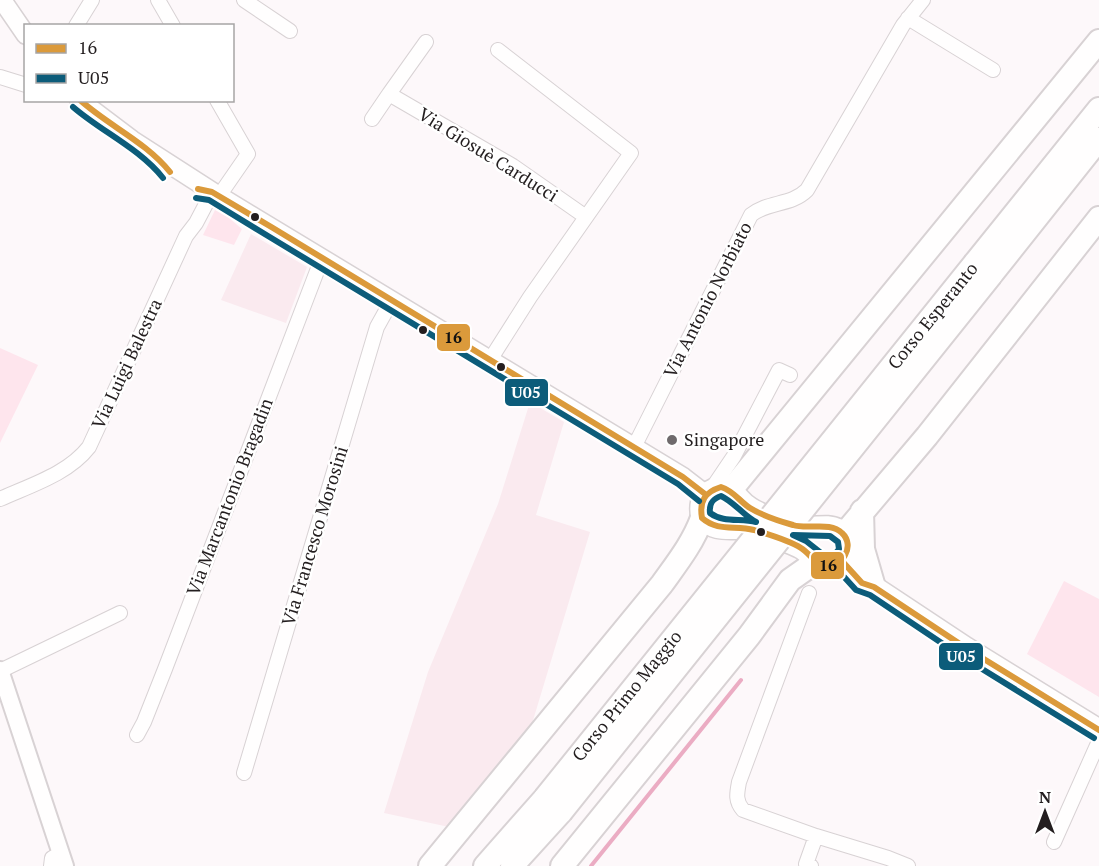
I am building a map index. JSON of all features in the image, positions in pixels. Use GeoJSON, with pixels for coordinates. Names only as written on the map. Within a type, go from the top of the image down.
{"type":"FeatureCollection","features":[{"type":"Feature","properties":{"kind":"highway"},"geometry":{"type":"LineString","coordinates":[[716,491],[1099,41]]}},
{"type":"Feature","properties":{"kind":"highway","name":"Corso Esperanto"},"geometry":{"type":"LineString","coordinates":[[776,527],[983,269],[1099,109]]}},
{"type":"Feature","properties":{"kind":"highway","name":"Corso Esperanto"},"geometry":{"type":"LineString","coordinates":[[983,269],[1099,140]]}},
{"type":"Feature","properties":{"kind":"highway"},"geometry":{"type":"LineString","coordinates":[[844,533],[927,436],[1099,218]]}},
{"type":"Feature","properties":{"kind":"highway"},"geometry":{"type":"LineString","coordinates":[[862,511],[863,549],[871,570],[874,587]]}},
{"type":"Feature","properties":{"kind":"highway"},"geometry":{"type":"LineString","coordinates":[[430,866],[662,584],[697,533],[702,518]]}},
{"type":"Feature","properties":{"kind":"highway","name":"Corso Primo Maggio"},"geometry":{"type":"LineString","coordinates":[[485,866],[776,527]]}},
{"type":"Feature","properties":{"kind":"highway","name":"Corso Primo Maggio"},"geometry":{"type":"LineString","coordinates":[[512,866],[561,812],[776,527]]}},
{"type":"Feature","properties":{"kind":"highway"},"geometry":{"type":"LineString","coordinates":[[562,866],[749,636],[790,580],[817,561]]}},
{"type":"Feature","properties":{"kind":"main road"},"geometry":{"type":"LineString","coordinates":[[2,0],[24,32]]}},
{"type":"Feature","properties":{"kind":"main road"},"geometry":{"type":"LineString","coordinates":[[82,102],[132,140],[219,196],[682,477],[716,491],[736,493],[746,506],[804,529],[835,527],[848,538],[848,552],[842,561],[829,566],[817,561],[798,547],[754,531],[711,527],[702,518],[702,501],[716,491]]}},
{"type":"Feature","properties":{"kind":"main road"},"geometry":{"type":"LineString","coordinates":[[842,561],[862,583],[874,587],[946,635],[1099,730]]}},
{"type":"Feature","properties":{"kind":"street"},"geometry":{"type":"LineString","coordinates":[[77,24],[92,0]]}},
{"type":"Feature","properties":{"kind":"street"},"geometry":{"type":"LineString","coordinates":[[158,0],[172,24]]}},
{"type":"Feature","properties":{"kind":"street"},"geometry":{"type":"LineString","coordinates":[[244,0],[290,31]]}},
{"type":"Feature","properties":{"kind":"street","name":"Via Antonio Norbiato"},"geometry":{"type":"LineString","coordinates":[[634,447],[751,215],[759,208],[799,198],[807,190],[908,18],[924,0]]}},
{"type":"Feature","properties":{"kind":"street"},"geometry":{"type":"LineString","coordinates":[[908,18],[993,70]]}},
{"type":"Feature","properties":{"kind":"street"},"geometry":{"type":"LineString","coordinates":[[372,119],[426,42]]}},
{"type":"Feature","properties":{"kind":"street"},"geometry":{"type":"LineString","coordinates":[[490,360],[530,297],[631,153],[498,50]]}},
{"type":"Feature","properties":{"kind":"street"},"geometry":{"type":"LineString","coordinates":[[0,77],[24,84]]}},
{"type":"Feature","properties":{"kind":"street","name":"Via Giosuè Carducci"},"geometry":{"type":"LineString","coordinates":[[389,94],[513,166],[586,217]]}},
{"type":"Feature","properties":{"kind":"street","name":"Via Luigi Balestra"},"geometry":{"type":"LineString","coordinates":[[0,499],[65,469],[81,458],[89,447],[186,236],[196,224],[206,204],[219,196],[248,154],[218,102]]}},
{"type":"Feature","properties":{"kind":"street","name":"Via Marcantonio Bragadin"},"geometry":{"type":"LineString","coordinates":[[137,735],[165,669],[322,258]]}},
{"type":"Feature","properties":{"kind":"street","name":"Via Francesco Morosini"},"geometry":{"type":"LineString","coordinates":[[244,773],[377,327],[392,300]]}},
{"type":"Feature","properties":{"kind":"street"},"geometry":{"type":"LineString","coordinates":[[716,491],[779,370],[790,375]]}},
{"type":"Feature","properties":{"kind":"street"},"geometry":{"type":"LineString","coordinates":[[809,593],[736,795],[737,804],[743,810],[908,866]]}},
{"type":"Feature","properties":{"kind":"street"},"geometry":{"type":"LineString","coordinates":[[59,862],[3,691],[0,670],[120,613]]}},
{"type":"Feature","properties":{"kind":"street"},"geometry":{"type":"LineString","coordinates":[[1054,842],[1099,741]]}},
{"type":"Feature","properties":{"kind":"street"},"geometry":{"type":"LineString","coordinates":[[812,866],[806,864],[816,836]]}},
{"type":"Feature","properties":{"kind":"shaded area"},"geometry":{"type":"Polygon","coordinates":[[[215,210],[242,229],[234,245],[203,235],[215,210]]]}},
{"type":"Feature","properties":{"kind":"shaded area"},"geometry":{"type":"Polygon","coordinates":[[[251,234],[307,267],[286,323],[221,300],[251,234]]]}},
{"type":"Feature","properties":{"kind":"shaded area"},"geometry":{"type":"Polygon","coordinates":[[[0,348],[38,365],[0,443],[0,348]]]}},
{"type":"Feature","properties":{"kind":"shaded area"},"geometry":{"type":"Polygon","coordinates":[[[530,402],[564,422],[536,515],[590,532],[531,727],[449,827],[384,813],[428,672],[498,504],[530,402]]]}},
{"type":"Feature","properties":{"kind":"shaded area"},"geometry":{"type":"Polygon","coordinates":[[[1064,581],[1099,599],[1099,697],[1027,654],[1064,581]]]}},
{"type":"Feature","properties":{"kind":"waterway"},"geometry":{"type":"LineString","coordinates":[[591,866],[741,680]]}},
{"type":"Feature","properties":{"kind":"transit line","name":"16"},"geometry":{"type":"LineString","coordinates":[[82,102],[139,143],[170,172]]}},
{"type":"Feature","properties":{"kind":"transit line","name":"U05"},"geometry":{"type":"LineString","coordinates":[[73,107],[132,149],[163,178]]}},
{"type":"Feature","properties":{"kind":"transit line","name":"16"},"geometry":{"type":"LineString","coordinates":[[198,189],[212,192],[273,228],[683,477],[705,494]]}},
{"type":"Feature","properties":{"kind":"transit line","name":"U05"},"geometry":{"type":"LineString","coordinates":[[196,198],[209,200],[678,484],[699,501]]}},
{"type":"Feature","properties":{"kind":"transit line","name":"16"},"geometry":{"type":"LineString","coordinates":[[721,487],[750,508],[771,518],[799,526],[837,529],[846,538],[848,544],[845,555],[836,564],[823,565],[801,548],[779,538],[754,530],[720,527],[708,522],[702,518],[702,502],[707,495],[721,487]]}},
{"type":"Feature","properties":{"kind":"transit line","name":"U05"},"geometry":{"type":"LineString","coordinates":[[721,496],[730,502],[756,522],[726,519],[710,513],[712,502],[721,496]]}},
{"type":"Feature","properties":{"kind":"transit line","name":"U05"},"geometry":{"type":"LineString","coordinates":[[793,535],[830,536],[838,542],[839,549],[835,554],[825,556],[806,541],[793,535]]}},
{"type":"Feature","properties":{"kind":"transit line","name":"16"},"geometry":{"type":"LineString","coordinates":[[842,561],[862,583],[874,587],[966,648],[1099,730]]}},
{"type":"Feature","properties":{"kind":"transit line","name":"U05"},"geometry":{"type":"LineString","coordinates":[[835,567],[856,590],[870,595],[961,656],[1094,738]]}},
{"type":"Feature","properties":{"kind":"place","name":"Singapore"},"geometry":{"type":"Point","coordinates":[672,440]}}]}
